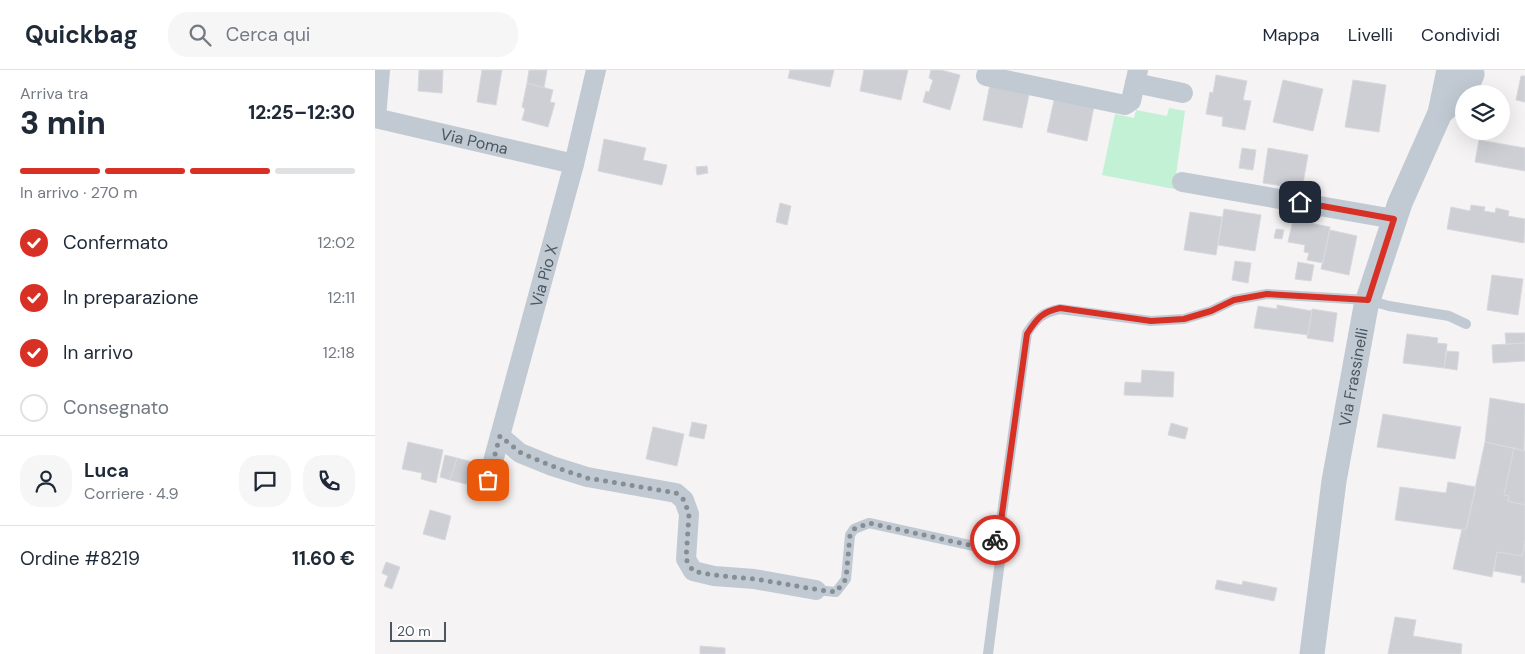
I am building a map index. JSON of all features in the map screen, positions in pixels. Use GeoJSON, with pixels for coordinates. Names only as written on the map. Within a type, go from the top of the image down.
{"type":"FeatureCollection","features":[{"type":"Feature","properties":{"kind":"street"},"geometry":{"type":"LineString","coordinates":[[375,118],[380,70]]}},
{"type":"Feature","properties":{"kind":"street","name":"Via Pio X"},"geometry":{"type":"LineString","coordinates":[[488,480],[574,164],[596,70]]}},
{"type":"Feature","properties":{"kind":"street","name":"Via Frassinelli"},"geometry":{"type":"LineString","coordinates":[[1313,654],[1334,481],[1368,300],[1394,219],[1417,162],[1440,114],[1464,71]]}},
{"type":"Feature","properties":{"kind":"street"},"geometry":{"type":"LineString","coordinates":[[986,76],[1125,105],[1131,101],[1137,77],[1183,93]]}},
{"type":"Feature","properties":{"kind":"street","name":"Via Poma"},"geometry":{"type":"LineString","coordinates":[[375,118],[574,164]]}},
{"type":"Feature","properties":{"kind":"street"},"geometry":{"type":"LineString","coordinates":[[1182,182],[1394,219]]}},
{"type":"Feature","properties":{"kind":"street"},"geometry":{"type":"LineString","coordinates":[[500,436],[521,453],[587,478],[676,493],[684,500],[689,514],[686,559],[693,571],[714,576],[754,579],[816,590]]}},
{"type":"Feature","properties":{"kind":"lane"},"geometry":{"type":"LineString","coordinates":[[988,654],[1000,561],[997,538],[1000,528],[1027,334],[1042,314],[1060,308],[1151,321],[1184,319],[1211,311],[1234,300],[1267,294],[1368,300],[1389,306],[1449,316],[1467,324]]}},
{"type":"Feature","properties":{"kind":"lane"},"geometry":{"type":"LineString","coordinates":[[816,590],[836,592],[841,588],[846,579],[850,535],[854,529],[869,523],[983,548],[997,538]]}},
{"type":"Feature","properties":{"kind":"green space"},"geometry":{"type":"Polygon","coordinates":[[[1169,108],[1185,111],[1174,189],[1102,175],[1115,114],[1134,118],[1136,110],[1167,116],[1169,108]]]}},
{"type":"Feature","properties":{"kind":"building"},"geometry":{"type":"Polygon","coordinates":[[[419,70],[443,70],[442,93],[418,91],[419,70]]]}},
{"type":"Feature","properties":{"kind":"building"},"geometry":{"type":"Polygon","coordinates":[[[482,70],[502,70],[496,105],[477,102],[482,70]]]}},
{"type":"Feature","properties":{"kind":"building"},"geometry":{"type":"Polygon","coordinates":[[[529,70],[547,70],[544,88],[527,83],[529,70]]]}},
{"type":"Feature","properties":{"kind":"building"},"geometry":{"type":"Polygon","coordinates":[[[790,70],[834,70],[830,87],[788,78],[790,70]]]}},
{"type":"Feature","properties":{"kind":"building"},"geometry":{"type":"Polygon","coordinates":[[[864,70],[908,70],[901,100],[860,91],[864,70]]]}},
{"type":"Feature","properties":{"kind":"building"},"geometry":{"type":"Polygon","coordinates":[[[931,70],[941,70],[960,75],[950,110],[923,102],[926,91],[929,92],[933,80],[929,78],[931,70]]]}},
{"type":"Feature","properties":{"kind":"building"},"geometry":{"type":"Polygon","coordinates":[[[1216,75],[1247,81],[1243,100],[1251,101],[1245,130],[1222,126],[1223,117],[1206,114],[1210,92],[1213,93],[1216,75]]]}},
{"type":"Feature","properties":{"kind":"building"},"geometry":{"type":"Polygon","coordinates":[[[1521,76],[1525,76],[1525,102],[1516,100],[1521,76]]]}},
{"type":"Feature","properties":{"kind":"building"},"geometry":{"type":"Polygon","coordinates":[[[1283,80],[1323,89],[1313,131],[1273,122],[1283,80]]]}},
{"type":"Feature","properties":{"kind":"building"},"geometry":{"type":"Polygon","coordinates":[[[1353,80],[1386,85],[1379,132],[1345,127],[1353,80]]]}},
{"type":"Feature","properties":{"kind":"building"},"geometry":{"type":"Polygon","coordinates":[[[527,83],[553,90],[550,102],[555,103],[548,127],[522,120],[525,109],[522,107],[527,83]]]}},
{"type":"Feature","properties":{"kind":"building"},"geometry":{"type":"Polygon","coordinates":[[[990,84],[1029,95],[1022,128],[983,120],[990,84]]]}},
{"type":"Feature","properties":{"kind":"building"},"geometry":{"type":"Polygon","coordinates":[[[1055,96],[1094,107],[1087,141],[1047,132],[1055,96]]]}},
{"type":"Feature","properties":{"kind":"building"},"geometry":{"type":"Polygon","coordinates":[[[604,139],[646,148],[643,160],[667,165],[662,185],[598,171],[604,139]]]}},
{"type":"Feature","properties":{"kind":"building"},"geometry":{"type":"Polygon","coordinates":[[[1479,140],[1525,148],[1525,171],[1475,162],[1479,140]]]}},
{"type":"Feature","properties":{"kind":"building"},"geometry":{"type":"Polygon","coordinates":[[[1242,148],[1256,150],[1253,170],[1239,168],[1242,148]]]}},
{"type":"Feature","properties":{"kind":"building"},"geometry":{"type":"Polygon","coordinates":[[[1268,148],[1308,155],[1302,189],[1263,183],[1268,148]]]}},
{"type":"Feature","properties":{"kind":"building"},"geometry":{"type":"Polygon","coordinates":[[[707,166],[708,173],[697,175],[696,167],[707,166]]]}},
{"type":"Feature","properties":{"kind":"building"},"geometry":{"type":"Polygon","coordinates":[[[780,203],[791,206],[787,225],[776,222],[780,203]]]}},
{"type":"Feature","properties":{"kind":"building"},"geometry":{"type":"Polygon","coordinates":[[[1471,205],[1485,207],[1484,211],[1495,213],[1496,208],[1509,211],[1508,216],[1525,219],[1524,243],[1447,229],[1451,207],[1470,211],[1471,205]]]}},
{"type":"Feature","properties":{"kind":"building"},"geometry":{"type":"Polygon","coordinates":[[[1224,209],[1261,215],[1255,251],[1218,245],[1224,209]]]}},
{"type":"Feature","properties":{"kind":"building"},"geometry":{"type":"Polygon","coordinates":[[[1190,212],[1222,217],[1216,255],[1184,250],[1190,212]]]}},
{"type":"Feature","properties":{"kind":"building"},"geometry":{"type":"Polygon","coordinates":[[[1293,220],[1330,227],[1323,263],[1307,260],[1309,253],[1304,252],[1305,245],[1288,242],[1293,220]]]}},
{"type":"Feature","properties":{"kind":"building"},"geometry":{"type":"Polygon","coordinates":[[[1276,229],[1284,230],[1282,239],[1274,238],[1276,229]]]}},
{"type":"Feature","properties":{"kind":"building"},"geometry":{"type":"Polygon","coordinates":[[[1330,230],[1357,236],[1349,275],[1321,269],[1330,230]]]}},
{"type":"Feature","properties":{"kind":"building"},"geometry":{"type":"Polygon","coordinates":[[[1235,261],[1251,263],[1248,283],[1232,280],[1235,261]]]}},
{"type":"Feature","properties":{"kind":"building"},"geometry":{"type":"Polygon","coordinates":[[[1298,262],[1314,265],[1311,281],[1295,279],[1298,262]]]}},
{"type":"Feature","properties":{"kind":"building"},"geometry":{"type":"Polygon","coordinates":[[[1492,275],[1523,279],[1518,315],[1487,310],[1492,275]]]}},
{"type":"Feature","properties":{"kind":"building"},"geometry":{"type":"Polygon","coordinates":[[[1277,305],[1312,311],[1308,335],[1254,328],[1258,306],[1277,309],[1277,305]]]}},
{"type":"Feature","properties":{"kind":"building"},"geometry":{"type":"Polygon","coordinates":[[[1312,309],[1337,313],[1333,342],[1307,338],[1312,309]]]}},
{"type":"Feature","properties":{"kind":"building"},"geometry":{"type":"Polygon","coordinates":[[[1505,333],[1525,333],[1525,343],[1506,344],[1505,333]]]}},
{"type":"Feature","properties":{"kind":"building"},"geometry":{"type":"Polygon","coordinates":[[[1407,334],[1438,338],[1437,343],[1447,344],[1444,368],[1403,363],[1407,334]]]}},
{"type":"Feature","properties":{"kind":"building"},"geometry":{"type":"Polygon","coordinates":[[[1525,343],[1525,361],[1493,363],[1492,345],[1525,343]]]}},
{"type":"Feature","properties":{"kind":"building"},"geometry":{"type":"Polygon","coordinates":[[[1447,351],[1459,352],[1457,370],[1444,368],[1447,351]]]}},
{"type":"Feature","properties":{"kind":"building"},"geometry":{"type":"Polygon","coordinates":[[[1142,370],[1174,372],[1173,397],[1124,395],[1125,382],[1141,383],[1142,370]]]}},
{"type":"Feature","properties":{"kind":"building"},"geometry":{"type":"Polygon","coordinates":[[[1490,398],[1525,404],[1524,451],[1485,442],[1490,398]]]}},
{"type":"Feature","properties":{"kind":"building"},"geometry":{"type":"Polygon","coordinates":[[[1383,414],[1461,427],[1455,459],[1377,447],[1383,414]]]}},
{"type":"Feature","properties":{"kind":"building"},"geometry":{"type":"Polygon","coordinates":[[[692,422],[707,425],[704,439],[689,436],[692,422]]]}},
{"type":"Feature","properties":{"kind":"building"},"geometry":{"type":"Polygon","coordinates":[[[1171,423],[1188,428],[1185,439],[1168,435],[1171,423]]]}},
{"type":"Feature","properties":{"kind":"building"},"geometry":{"type":"Polygon","coordinates":[[[653,427],[684,434],[677,466],[646,459],[653,427]]]}},
{"type":"Feature","properties":{"kind":"building"},"geometry":{"type":"Polygon","coordinates":[[[408,442],[443,450],[436,483],[421,479],[422,473],[402,469],[408,442]]]}},
{"type":"Feature","properties":{"kind":"building"},"geometry":{"type":"Polygon","coordinates":[[[1485,442],[1514,448],[1504,495],[1509,496],[1508,501],[1525,505],[1525,540],[1522,556],[1497,552],[1492,577],[1453,569],[1462,529],[1466,530],[1485,442]]]}},
{"type":"Feature","properties":{"kind":"building"},"geometry":{"type":"Polygon","coordinates":[[[1514,448],[1525,451],[1525,505],[1508,501],[1509,496],[1504,495],[1514,448]]]}},
{"type":"Feature","properties":{"kind":"building"},"geometry":{"type":"Polygon","coordinates":[[[445,455],[457,458],[450,480],[440,477],[445,455]]]}},
{"type":"Feature","properties":{"kind":"building"},"geometry":{"type":"Polygon","coordinates":[[[457,458],[476,463],[470,485],[450,480],[457,458]]]}},
{"type":"Feature","properties":{"kind":"building"},"geometry":{"type":"Polygon","coordinates":[[[1448,482],[1476,487],[1466,530],[1395,520],[1400,487],[1446,493],[1448,482]]]}},
{"type":"Feature","properties":{"kind":"building"},"geometry":{"type":"Polygon","coordinates":[[[430,510],[451,516],[445,540],[423,534],[430,510]]]}},
{"type":"Feature","properties":{"kind":"building"},"geometry":{"type":"Polygon","coordinates":[[[1525,540],[1525,583],[1521,582],[1522,576],[1494,571],[1497,552],[1522,556],[1525,540]]]}},
{"type":"Feature","properties":{"kind":"building"},"geometry":{"type":"Polygon","coordinates":[[[386,562],[400,567],[392,589],[384,586],[388,576],[382,573],[386,562]]]}},
{"type":"Feature","properties":{"kind":"building"},"geometry":{"type":"Polygon","coordinates":[[[1217,580],[1242,585],[1243,581],[1277,588],[1274,601],[1215,589],[1217,580]]]}},
{"type":"Feature","properties":{"kind":"building"},"geometry":{"type":"Polygon","coordinates":[[[1395,617],[1416,620],[1413,636],[1462,644],[1461,654],[1388,654],[1395,617]]]}},
{"type":"Feature","properties":{"kind":"building"},"geometry":{"type":"Polygon","coordinates":[[[700,646],[725,648],[725,654],[700,654],[700,646]]]}},
{"type":"Feature","properties":{"kind":"way so far"},"geometry":{"type":"LineString","coordinates":[[488,480],[500,436],[521,453],[587,478],[676,493],[684,500],[689,514],[686,559],[693,571],[714,576],[754,579],[816,590],[836,592],[841,588],[846,579],[850,535],[854,529],[869,523],[983,548],[995,540]]}},
{"type":"Feature","properties":{"kind":"route"},"geometry":{"type":"LineString","coordinates":[[995,540],[1000,528],[1027,334],[1042,314],[1060,308],[1151,321],[1184,319],[1211,311],[1234,300],[1267,294],[1368,300],[1394,219],[1300,202]]}}]}
